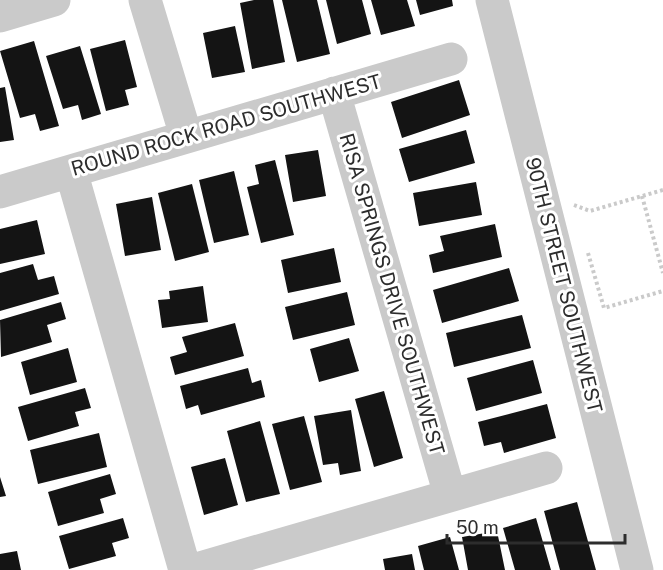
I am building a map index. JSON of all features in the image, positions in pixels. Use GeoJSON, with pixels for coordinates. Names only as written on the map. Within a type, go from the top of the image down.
{"type":"FeatureCollection","features":[{"type":"Feature","properties":{"kind":"street"},"geometry":{"type":"LineString","coordinates":[[0,16],[54,0]]}},
{"type":"Feature","properties":{"kind":"street"},"geometry":{"type":"LineString","coordinates":[[145,0],[186,136]]}},
{"type":"Feature","properties":{"kind":"street","name":"90TH STREET SOUTHWEST"},"geometry":{"type":"LineString","coordinates":[[492,0],[637,570]]}},
{"type":"Feature","properties":{"kind":"street","name":"ROUND ROCK ROAD SOUTHWEST"},"geometry":{"type":"LineString","coordinates":[[0,192],[452,59]]}},
{"type":"Feature","properties":{"kind":"street","name":"RISA SPRINGS DRIVE SOUTHWEST"},"geometry":{"type":"LineString","coordinates":[[334,93],[450,495]]}},
{"type":"Feature","properties":{"kind":"street"},"geometry":{"type":"LineString","coordinates":[[70,171],[185,570]]}},
{"type":"Feature","properties":{"kind":"street"},"geometry":{"type":"LineString","coordinates":[[193,570],[546,468]]}},
{"type":"Feature","properties":{"kind":"path"},"geometry":{"type":"LineString","coordinates":[[574,205],[590,211],[663,190]]}},
{"type":"Feature","properties":{"kind":"path"},"geometry":{"type":"LineString","coordinates":[[642,196],[663,273]]}},
{"type":"Feature","properties":{"kind":"path"},"geometry":{"type":"LineString","coordinates":[[588,254],[604,308],[663,291]]}},
{"type":"Feature","properties":{"kind":"building"},"geometry":{"type":"Polygon","coordinates":[[[273,0],[285,62],[252,69],[240,3],[273,0]]]}},
{"type":"Feature","properties":{"kind":"building"},"geometry":{"type":"Polygon","coordinates":[[[282,0],[317,0],[330,54],[297,62],[282,0]]]}},
{"type":"Feature","properties":{"kind":"building"},"geometry":{"type":"Polygon","coordinates":[[[326,0],[362,0],[371,34],[337,44],[326,0]]]}},
{"type":"Feature","properties":{"kind":"building"},"geometry":{"type":"Polygon","coordinates":[[[371,0],[407,0],[415,26],[381,35],[371,0]]]}},
{"type":"Feature","properties":{"kind":"building"},"geometry":{"type":"Polygon","coordinates":[[[416,0],[452,0],[453,6],[420,15],[416,0]]]}},
{"type":"Feature","properties":{"kind":"building"},"geometry":{"type":"Polygon","coordinates":[[[235,26],[245,72],[212,78],[203,33],[235,26]]]}},
{"type":"Feature","properties":{"kind":"building"},"geometry":{"type":"Polygon","coordinates":[[[125,40],[137,87],[125,90],[129,105],[106,111],[90,49],[125,40]]]}},
{"type":"Feature","properties":{"kind":"building"},"geometry":{"type":"Polygon","coordinates":[[[34,41],[59,126],[40,131],[35,114],[20,118],[0,51],[34,41]]]}},
{"type":"Feature","properties":{"kind":"building"},"geometry":{"type":"Polygon","coordinates":[[[80,46],[101,114],[82,120],[78,105],[63,109],[46,56],[80,46]]]}},
{"type":"Feature","properties":{"kind":"building"},"geometry":{"type":"Polygon","coordinates":[[[459,80],[470,115],[402,138],[391,102],[459,80]]]}},
{"type":"Feature","properties":{"kind":"building"},"geometry":{"type":"Polygon","coordinates":[[[5,87],[14,140],[0,142],[0,88],[5,87]]]}},
{"type":"Feature","properties":{"kind":"building"},"geometry":{"type":"Polygon","coordinates":[[[466,130],[475,163],[409,182],[399,149],[466,130]]]}},
{"type":"Feature","properties":{"kind":"building"},"geometry":{"type":"Polygon","coordinates":[[[318,150],[326,196],[293,202],[285,155],[318,150]]]}},
{"type":"Feature","properties":{"kind":"building"},"geometry":{"type":"Polygon","coordinates":[[[275,160],[294,235],[261,243],[247,187],[259,184],[255,165],[275,160]]]}},
{"type":"Feature","properties":{"kind":"building"},"geometry":{"type":"Polygon","coordinates":[[[234,171],[249,235],[214,243],[199,180],[234,171]]]}},
{"type":"Feature","properties":{"kind":"building"},"geometry":{"type":"Polygon","coordinates":[[[476,182],[482,215],[419,226],[413,193],[476,182]]]}},
{"type":"Feature","properties":{"kind":"building"},"geometry":{"type":"Polygon","coordinates":[[[192,184],[209,252],[175,261],[158,193],[192,184]]]}},
{"type":"Feature","properties":{"kind":"building"},"geometry":{"type":"Polygon","coordinates":[[[152,197],[161,250],[125,256],[116,204],[152,197]]]}},
{"type":"Feature","properties":{"kind":"building"},"geometry":{"type":"Polygon","coordinates":[[[37,220],[45,254],[0,264],[0,229],[37,220]]]}},
{"type":"Feature","properties":{"kind":"building"},"geometry":{"type":"Polygon","coordinates":[[[495,224],[502,257],[433,273],[429,255],[444,251],[440,236],[495,224]]]}},
{"type":"Feature","properties":{"kind":"building"},"geometry":{"type":"Polygon","coordinates":[[[334,248],[341,282],[288,293],[281,260],[334,248]]]}},
{"type":"Feature","properties":{"kind":"building"},"geometry":{"type":"Polygon","coordinates":[[[33,264],[38,280],[54,276],[59,294],[0,311],[0,273],[33,264]]]}},
{"type":"Feature","properties":{"kind":"building"},"geometry":{"type":"Polygon","coordinates":[[[509,268],[519,301],[442,323],[433,290],[509,268]]]}},
{"type":"Feature","properties":{"kind":"building"},"geometry":{"type":"Polygon","coordinates":[[[203,286],[208,322],[162,328],[158,300],[170,299],[169,291],[203,286]]]}},
{"type":"Feature","properties":{"kind":"building"},"geometry":{"type":"Polygon","coordinates":[[[347,292],[355,325],[293,340],[285,307],[347,292]]]}},
{"type":"Feature","properties":{"kind":"building"},"geometry":{"type":"Polygon","coordinates":[[[61,302],[66,319],[47,325],[52,342],[1,357],[0,320],[61,302]]]}},
{"type":"Feature","properties":{"kind":"building"},"geometry":{"type":"Polygon","coordinates":[[[522,315],[531,348],[454,367],[446,333],[522,315]]]}},
{"type":"Feature","properties":{"kind":"building"},"geometry":{"type":"Polygon","coordinates":[[[235,323],[244,356],[175,375],[170,357],[187,352],[182,337],[235,323]]]}},
{"type":"Feature","properties":{"kind":"building"},"geometry":{"type":"Polygon","coordinates":[[[349,338],[359,371],[319,382],[310,349],[349,338]]]}},
{"type":"Feature","properties":{"kind":"building"},"geometry":{"type":"Polygon","coordinates":[[[68,348],[77,382],[30,395],[21,362],[68,348]]]}},
{"type":"Feature","properties":{"kind":"building"},"geometry":{"type":"Polygon","coordinates":[[[533,360],[542,393],[476,411],[467,378],[533,360]]]}},
{"type":"Feature","properties":{"kind":"building"},"geometry":{"type":"Polygon","coordinates":[[[248,368],[252,383],[261,380],[265,397],[201,415],[198,405],[186,409],[180,386],[248,368]]]}},
{"type":"Feature","properties":{"kind":"building"},"geometry":{"type":"Polygon","coordinates":[[[85,388],[91,408],[75,412],[79,426],[28,441],[18,407],[85,388]]]}},
{"type":"Feature","properties":{"kind":"building"},"geometry":{"type":"Polygon","coordinates":[[[384,391],[403,458],[374,467],[355,399],[384,391]]]}},
{"type":"Feature","properties":{"kind":"building"},"geometry":{"type":"Polygon","coordinates":[[[547,404],[556,438],[504,453],[501,442],[484,446],[478,422],[547,404]]]}},
{"type":"Feature","properties":{"kind":"building"},"geometry":{"type":"Polygon","coordinates":[[[351,410],[361,471],[340,475],[338,463],[323,465],[314,416],[351,410]]]}},
{"type":"Feature","properties":{"kind":"building"},"geometry":{"type":"Polygon","coordinates":[[[304,416],[322,482],[290,490],[272,424],[304,416]]]}},
{"type":"Feature","properties":{"kind":"building"},"geometry":{"type":"Polygon","coordinates":[[[260,421],[280,494],[246,502],[227,431],[260,421]]]}},
{"type":"Feature","properties":{"kind":"building"},"geometry":{"type":"Polygon","coordinates":[[[99,433],[107,467],[38,484],[30,450],[99,433]]]}},
{"type":"Feature","properties":{"kind":"building"},"geometry":{"type":"Polygon","coordinates":[[[225,458],[238,505],[204,515],[191,467],[225,458]]]}},
{"type":"Feature","properties":{"kind":"building"},"geometry":{"type":"Polygon","coordinates":[[[110,474],[116,494],[100,499],[104,513],[58,526],[48,492],[110,474]]]}},
{"type":"Feature","properties":{"kind":"building"},"geometry":{"type":"Polygon","coordinates":[[[0,477],[6,496],[0,497],[0,477]]]}},
{"type":"Feature","properties":{"kind":"building"},"geometry":{"type":"Polygon","coordinates":[[[577,502],[596,570],[560,570],[544,511],[577,502]]]}},
{"type":"Feature","properties":{"kind":"building"},"geometry":{"type":"Polygon","coordinates":[[[123,518],[129,538],[112,543],[116,556],[69,569],[59,536],[123,518]]]}},
{"type":"Feature","properties":{"kind":"building"},"geometry":{"type":"Polygon","coordinates":[[[536,518],[551,570],[515,570],[503,528],[536,518]]]}},
{"type":"Feature","properties":{"kind":"building"},"geometry":{"type":"Polygon","coordinates":[[[497,531],[505,570],[468,570],[462,537],[497,531]]]}},
{"type":"Feature","properties":{"kind":"building"},"geometry":{"type":"Polygon","coordinates":[[[450,537],[459,570],[424,570],[418,546],[450,537]]]}},
{"type":"Feature","properties":{"kind":"building"},"geometry":{"type":"Polygon","coordinates":[[[17,551],[21,570],[0,570],[0,554],[17,551]]]}},
{"type":"Feature","properties":{"kind":"building"},"geometry":{"type":"Polygon","coordinates":[[[412,554],[415,570],[385,570],[383,559],[412,554]]]}}]}
